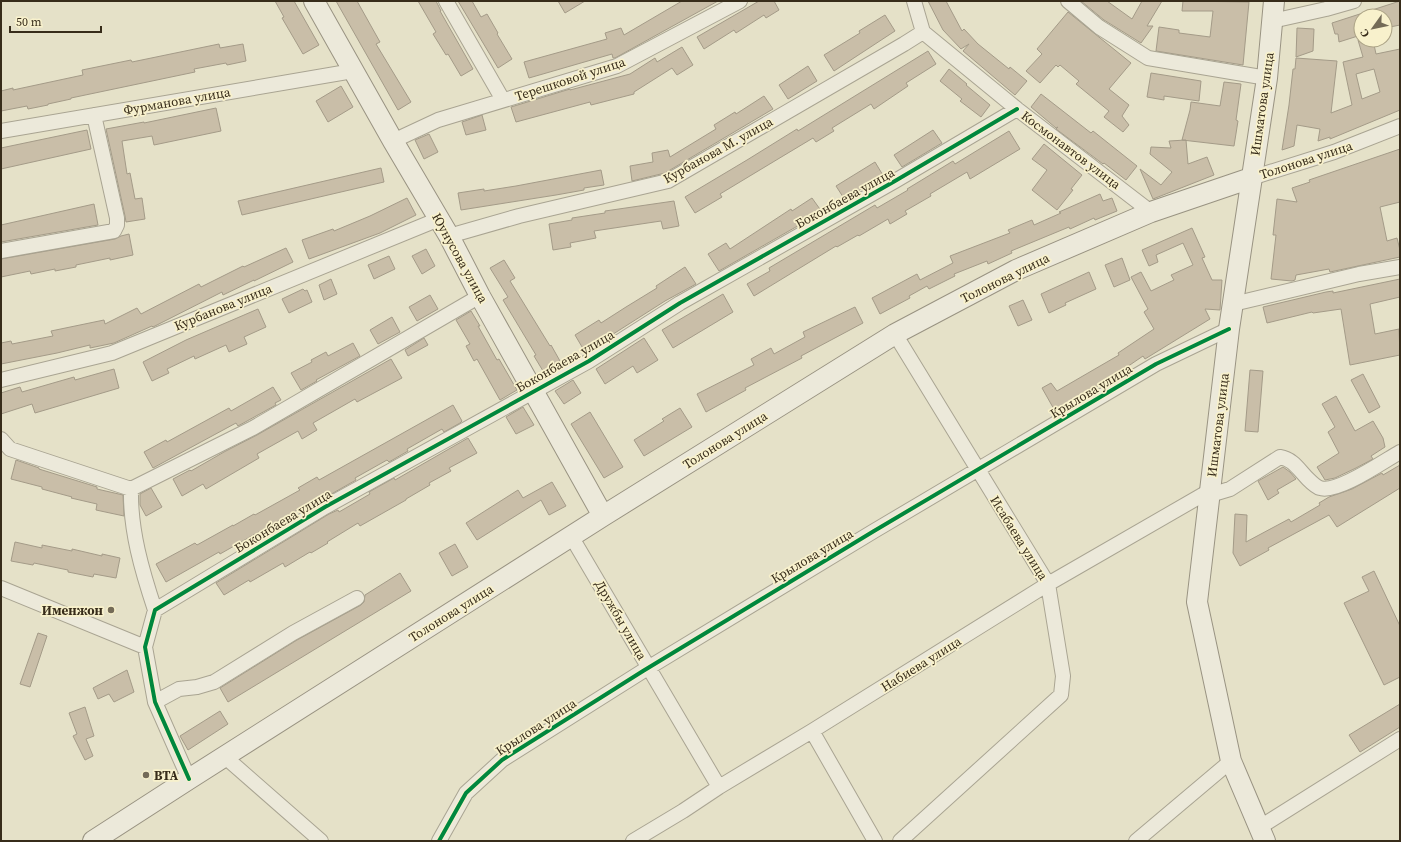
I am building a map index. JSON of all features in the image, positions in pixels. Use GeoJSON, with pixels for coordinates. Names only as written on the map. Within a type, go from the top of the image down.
{"type":"FeatureCollection","features":[{"type":"Feature","properties":{"kind":"main road","name":"Юунусова улица"},"geometry":{"type":"LineString","coordinates":[[314,1],[393,141],[444,227],[480,296],[603,516]]}},
{"type":"Feature","properties":{"kind":"main road","name":"Ишматова улица"},"geometry":{"type":"LineString","coordinates":[[1262,834],[1231,761],[1198,602],[1229,329],[1267,78],[1274,1]]}},
{"type":"Feature","properties":{"kind":"main road","name":"Толонова улица"},"geometry":{"type":"LineString","coordinates":[[93,841],[571,536],[895,334],[1016,270],[1152,212],[1251,178]]}},
{"type":"Feature","properties":{"kind":"street"},"geometry":{"type":"LineString","coordinates":[[446,1],[503,100]]}},
{"type":"Feature","properties":{"kind":"street","name":"Терешковой улица"},"geometry":{"type":"LineString","coordinates":[[393,141],[438,120],[616,66],[740,1]]}},
{"type":"Feature","properties":{"kind":"street"},"geometry":{"type":"LineString","coordinates":[[914,1],[922,32]]}},
{"type":"Feature","properties":{"kind":"street"},"geometry":{"type":"LineString","coordinates":[[1068,1],[1099,27],[1148,58],[1267,78]]}},
{"type":"Feature","properties":{"kind":"street"},"geometry":{"type":"LineString","coordinates":[[1272,21],[1354,1]]}},
{"type":"Feature","properties":{"kind":"street","name":"Космонавтов улица"},"geometry":{"type":"LineString","coordinates":[[922,32],[1016,109],[1152,212]]}},
{"type":"Feature","properties":{"kind":"street","name":"Курбанова М. улица"},"geometry":{"type":"LineString","coordinates":[[444,227],[519,216],[668,181],[904,44],[922,32]]}},
{"type":"Feature","properties":{"kind":"street","name":"Фурманова улица"},"geometry":{"type":"LineString","coordinates":[[1,131],[353,71]]}},
{"type":"Feature","properties":{"kind":"street","name":"Боконбаева улица"},"geometry":{"type":"LineString","coordinates":[[155,610],[325,507],[589,361],[680,303],[895,181],[1016,109]]}},
{"type":"Feature","properties":{"kind":"street"},"geometry":{"type":"LineString","coordinates":[[1,251],[114,231],[117,225],[117,218],[94,115]]}},
{"type":"Feature","properties":{"kind":"street","name":"Толонова улица"},"geometry":{"type":"LineString","coordinates":[[1251,178],[1334,152],[1400,126]]}},
{"type":"Feature","properties":{"kind":"street","name":"Курбанова улица"},"geometry":{"type":"LineString","coordinates":[[1,380],[112,353],[444,227]]}},
{"type":"Feature","properties":{"kind":"street"},"geometry":{"type":"LineString","coordinates":[[1233,304],[1359,274],[1400,267]]}},
{"type":"Feature","properties":{"kind":"street"},"geometry":{"type":"LineString","coordinates":[[6,444],[131,489],[253,428],[480,296]]}},
{"type":"Feature","properties":{"kind":"street","name":"Крылова улица"},"geometry":{"type":"LineString","coordinates":[[439,841],[466,793],[502,760],[649,668],[977,469],[1156,364],[1229,329]]}},
{"type":"Feature","properties":{"kind":"street","name":"Исабаева улица"},"geometry":{"type":"LineString","coordinates":[[895,334],[1048,584],[1063,676],[1061,695],[900,841]]}},
{"type":"Feature","properties":{"kind":"street","name":"Набиева улица"},"geometry":{"type":"LineString","coordinates":[[633,841],[1048,584],[1211,493],[1230,489],[1280,457],[1288,458],[1309,480],[1320,488],[1333,488],[1349,482],[1400,452]]}},
{"type":"Feature","properties":{"kind":"street"},"geometry":{"type":"LineString","coordinates":[[131,489],[133,525],[144,576],[155,610],[145,647],[155,702],[189,779]]}},
{"type":"Feature","properties":{"kind":"street","name":"Дружбы улица"},"geometry":{"type":"LineString","coordinates":[[571,536],[719,787]]}},
{"type":"Feature","properties":{"kind":"street"},"geometry":{"type":"LineString","coordinates":[[1,588],[145,647]]}},
{"type":"Feature","properties":{"kind":"street"},"geometry":{"type":"LineString","coordinates":[[155,702],[179,689],[197,687],[214,682],[293,633],[357,598]]}},
{"type":"Feature","properties":{"kind":"street"},"geometry":{"type":"LineString","coordinates":[[812,731],[876,841]]}},
{"type":"Feature","properties":{"kind":"street"},"geometry":{"type":"LineString","coordinates":[[1262,834],[1400,739]]}},
{"type":"Feature","properties":{"kind":"street"},"geometry":{"type":"LineString","coordinates":[[224,756],[320,841]]}},
{"type":"Feature","properties":{"kind":"street"},"geometry":{"type":"LineString","coordinates":[[1136,841],[1154,836],[1231,761]]}},
{"type":"Feature","properties":{"kind":"building"},"geometry":{"type":"Polygon","coordinates":[[[275,1],[294,1],[319,45],[303,54],[282,18],[284,17],[275,1]]]}},
{"type":"Feature","properties":{"kind":"building"},"geometry":{"type":"Polygon","coordinates":[[[336,1],[357,1],[380,42],[376,44],[411,102],[398,110],[336,1]]]}},
{"type":"Feature","properties":{"kind":"building"},"geometry":{"type":"Polygon","coordinates":[[[418,1],[436,1],[440,11],[473,69],[461,76],[448,54],[446,55],[433,34],[436,32],[418,1]]]}},
{"type":"Feature","properties":{"kind":"building"},"geometry":{"type":"Polygon","coordinates":[[[458,1],[472,1],[481,17],[487,14],[512,59],[498,68],[458,1]]]}},
{"type":"Feature","properties":{"kind":"building"},"geometry":{"type":"Polygon","coordinates":[[[558,1],[585,1],[565,13],[558,1]]]}},
{"type":"Feature","properties":{"kind":"building"},"geometry":{"type":"Polygon","coordinates":[[[682,1],[718,1],[615,58],[613,58],[612,54],[529,78],[524,62],[607,39],[605,33],[621,28],[624,35],[682,1]]]}},
{"type":"Feature","properties":{"kind":"building"},"geometry":{"type":"Polygon","coordinates":[[[759,1],[774,1],[779,10],[766,18],[764,15],[736,33],[734,30],[704,49],[697,37],[759,1]]]}},
{"type":"Feature","properties":{"kind":"building"},"geometry":{"type":"Polygon","coordinates":[[[928,1],[946,1],[962,31],[964,29],[978,44],[1009,69],[1010,67],[1027,81],[1015,95],[963,51],[969,44],[961,49],[943,30],[928,1]]]}},
{"type":"Feature","properties":{"kind":"building"},"geometry":{"type":"Polygon","coordinates":[[[1081,1],[1107,1],[1132,19],[1142,1],[1162,1],[1147,26],[1153,26],[1141,43],[1104,20],[1081,1]]]}},
{"type":"Feature","properties":{"kind":"building"},"geometry":{"type":"Polygon","coordinates":[[[1183,1],[1249,2],[1243,65],[1156,51],[1159,27],[1179,30],[1179,33],[1210,37],[1213,11],[1182,11],[1183,1]]]}},
{"type":"Feature","properties":{"kind":"building"},"geometry":{"type":"Polygon","coordinates":[[[1400,1],[1400,25],[1393,26],[1393,8],[1378,8],[1400,1]]]}},
{"type":"Feature","properties":{"kind":"building"},"geometry":{"type":"Polygon","coordinates":[[[1068,12],[1131,63],[1109,89],[1129,105],[1122,116],[1129,125],[1123,132],[1104,117],[1109,111],[1076,84],[1079,81],[1060,65],[1058,67],[1056,65],[1040,83],[1026,71],[1042,54],[1037,49],[1068,12]]]}},
{"type":"Feature","properties":{"kind":"building"},"geometry":{"type":"Polygon","coordinates":[[[885,15],[895,31],[834,71],[824,55],[860,33],[859,31],[885,15]]]}},
{"type":"Feature","properties":{"kind":"building"},"geometry":{"type":"Polygon","coordinates":[[[1353,16],[1353,38],[1339,42],[1338,34],[1335,34],[1332,23],[1353,16]]]}},
{"type":"Feature","properties":{"kind":"building"},"geometry":{"type":"Polygon","coordinates":[[[1297,28],[1314,29],[1313,51],[1296,57],[1297,28]]]}},
{"type":"Feature","properties":{"kind":"building"},"geometry":{"type":"Polygon","coordinates":[[[219,44],[220,48],[243,44],[246,61],[194,69],[195,72],[71,98],[48,105],[28,109],[27,106],[1,111],[1,91],[13,88],[13,90],[83,75],[82,70],[131,60],[132,62],[219,44]]]}},
{"type":"Feature","properties":{"kind":"building"},"geometry":{"type":"Polygon","coordinates":[[[682,47],[693,65],[677,75],[672,68],[634,92],[634,94],[591,105],[590,102],[516,122],[511,107],[570,89],[630,74],[655,58],[657,62],[682,47]]]}},
{"type":"Feature","properties":{"kind":"building"},"geometry":{"type":"Polygon","coordinates":[[[1360,48],[1375,48],[1376,54],[1400,49],[1400,110],[1330,139],[1330,137],[1318,141],[1320,129],[1297,125],[1294,146],[1282,150],[1293,69],[1295,69],[1296,58],[1337,61],[1331,113],[1352,105],[1343,62],[1363,57],[1360,48]],[[1374,69],[1356,74],[1362,99],[1380,92],[1374,69]]]}},
{"type":"Feature","properties":{"kind":"building"},"geometry":{"type":"Polygon","coordinates":[[[928,51],[936,64],[906,83],[908,86],[874,109],[871,104],[832,128],[834,131],[816,142],[813,138],[720,194],[722,197],[695,213],[685,197],[797,129],[798,131],[928,51]]]}},
{"type":"Feature","properties":{"kind":"building"},"geometry":{"type":"Polygon","coordinates":[[[808,66],[817,81],[788,99],[779,85],[808,66]]]}},
{"type":"Feature","properties":{"kind":"building"},"geometry":{"type":"Polygon","coordinates":[[[949,69],[990,105],[981,117],[960,101],[962,99],[940,81],[949,69]]]}},
{"type":"Feature","properties":{"kind":"building"},"geometry":{"type":"Polygon","coordinates":[[[1151,73],[1201,81],[1199,101],[1164,96],[1164,100],[1147,97],[1151,73]]]}},
{"type":"Feature","properties":{"kind":"building"},"geometry":{"type":"Polygon","coordinates":[[[1224,82],[1241,84],[1234,146],[1182,140],[1191,102],[1220,106],[1224,82]]]}},
{"type":"Feature","properties":{"kind":"building"},"geometry":{"type":"Polygon","coordinates":[[[341,86],[353,107],[328,122],[316,101],[341,86]]]}},
{"type":"Feature","properties":{"kind":"building"},"geometry":{"type":"Polygon","coordinates":[[[1041,94],[1091,133],[1093,131],[1137,166],[1126,180],[1056,129],[1058,127],[1056,128],[1031,107],[1041,94]]]}},
{"type":"Feature","properties":{"kind":"building"},"geometry":{"type":"Polygon","coordinates":[[[764,96],[773,109],[665,173],[632,181],[630,166],[653,162],[652,153],[668,150],[670,157],[716,129],[714,125],[735,112],[736,114],[764,96]]]}},
{"type":"Feature","properties":{"kind":"building"},"geometry":{"type":"Polygon","coordinates":[[[216,108],[221,131],[154,145],[152,136],[122,141],[127,174],[130,173],[135,199],[142,198],[145,219],[126,222],[106,129],[144,123],[216,108]]]}},
{"type":"Feature","properties":{"kind":"building"},"geometry":{"type":"Polygon","coordinates":[[[482,115],[486,130],[466,135],[462,122],[482,115]]]}},
{"type":"Feature","properties":{"kind":"building"},"geometry":{"type":"Polygon","coordinates":[[[87,130],[91,149],[1,169],[1,148],[87,130]]]}},
{"type":"Feature","properties":{"kind":"building"},"geometry":{"type":"Polygon","coordinates":[[[933,130],[942,143],[902,167],[894,155],[933,130]]]}},
{"type":"Feature","properties":{"kind":"building"},"geometry":{"type":"Polygon","coordinates":[[[1009,131],[1020,149],[970,179],[967,172],[930,194],[931,196],[905,211],[907,214],[890,224],[888,219],[859,236],[858,235],[837,247],[836,246],[754,296],[747,284],[770,271],[769,268],[875,205],[877,208],[953,161],[955,164],[1009,131]]]}},
{"type":"Feature","properties":{"kind":"building"},"geometry":{"type":"Polygon","coordinates":[[[429,134],[438,152],[424,159],[415,140],[429,134]]]}},
{"type":"Feature","properties":{"kind":"building"},"geometry":{"type":"Polygon","coordinates":[[[1186,140],[1188,164],[1207,157],[1214,175],[1153,199],[1140,169],[1161,185],[1172,172],[1150,154],[1151,147],[1171,148],[1169,141],[1186,140]]]}},
{"type":"Feature","properties":{"kind":"building"},"geometry":{"type":"Polygon","coordinates":[[[1044,144],[1082,175],[1071,189],[1073,190],[1057,210],[1032,190],[1047,170],[1032,159],[1044,144]]]}},
{"type":"Feature","properties":{"kind":"building"},"geometry":{"type":"Polygon","coordinates":[[[1400,149],[1400,202],[1380,207],[1387,241],[1397,238],[1400,257],[1330,272],[1329,269],[1296,275],[1295,280],[1292,281],[1271,279],[1276,235],[1273,235],[1277,199],[1297,202],[1292,188],[1310,182],[1309,180],[1400,149]]]}},
{"type":"Feature","properties":{"kind":"building"},"geometry":{"type":"Polygon","coordinates":[[[875,162],[884,177],[865,188],[864,187],[845,200],[836,186],[875,162]]]}},
{"type":"Feature","properties":{"kind":"building"},"geometry":{"type":"Polygon","coordinates":[[[381,168],[384,182],[242,215],[238,201],[381,168]]]}},
{"type":"Feature","properties":{"kind":"building"},"geometry":{"type":"Polygon","coordinates":[[[601,170],[604,185],[556,195],[461,210],[458,193],[516,186],[601,170]]]}},
{"type":"Feature","properties":{"kind":"building"},"geometry":{"type":"Polygon","coordinates":[[[1100,194],[1103,201],[1112,198],[1117,211],[1095,220],[1094,218],[1070,229],[1069,227],[1011,251],[1012,253],[988,264],[987,261],[954,274],[955,276],[929,289],[927,286],[909,296],[910,298],[880,314],[872,298],[917,274],[920,280],[953,263],[950,256],[1010,233],[1008,230],[1032,220],[1034,225],[1100,194]]]}},
{"type":"Feature","properties":{"kind":"building"},"geometry":{"type":"Polygon","coordinates":[[[407,198],[416,215],[380,233],[309,259],[302,240],[333,229],[334,231],[407,198]]]}},
{"type":"Feature","properties":{"kind":"building"},"geometry":{"type":"Polygon","coordinates":[[[812,198],[822,212],[719,271],[708,254],[726,243],[730,249],[791,209],[792,211],[812,198]]]}},
{"type":"Feature","properties":{"kind":"building"},"geometry":{"type":"Polygon","coordinates":[[[674,201],[679,226],[663,229],[661,221],[594,231],[596,238],[570,243],[571,247],[553,250],[549,224],[572,220],[572,218],[605,213],[605,211],[674,201]]]}},
{"type":"Feature","properties":{"kind":"building"},"geometry":{"type":"Polygon","coordinates":[[[94,204],[98,225],[1,242],[1,225],[94,204]]]}},
{"type":"Feature","properties":{"kind":"building"},"geometry":{"type":"Polygon","coordinates":[[[1192,228],[1205,257],[1202,258],[1212,280],[1222,280],[1220,310],[1205,309],[1210,319],[1145,359],[1143,356],[1124,369],[1125,370],[1055,411],[1042,388],[1051,383],[1057,391],[1119,355],[1118,353],[1154,329],[1144,312],[1148,309],[1131,277],[1141,272],[1151,291],[1174,280],[1171,275],[1193,265],[1183,243],[1156,255],[1158,262],[1149,266],[1142,250],[1192,228]]]}},
{"type":"Feature","properties":{"kind":"building"},"geometry":{"type":"Polygon","coordinates":[[[129,234],[133,255],[110,260],[110,258],[55,271],[55,269],[31,274],[30,271],[1,277],[1,259],[115,239],[129,234]]]}},
{"type":"Feature","properties":{"kind":"building"},"geometry":{"type":"Polygon","coordinates":[[[286,248],[293,262],[223,295],[222,292],[153,327],[152,326],[114,343],[90,348],[90,345],[1,364],[1,343],[11,341],[12,344],[53,336],[51,331],[104,320],[105,324],[137,308],[141,314],[199,284],[201,287],[243,266],[244,267],[286,248]]]}},
{"type":"Feature","properties":{"kind":"building"},"geometry":{"type":"Polygon","coordinates":[[[426,249],[435,266],[422,274],[412,256],[426,249]]]}},
{"type":"Feature","properties":{"kind":"building"},"geometry":{"type":"Polygon","coordinates":[[[389,256],[395,269],[374,279],[368,265],[389,256]]]}},
{"type":"Feature","properties":{"kind":"building"},"geometry":{"type":"Polygon","coordinates":[[[1122,258],[1130,280],[1114,287],[1105,265],[1122,258]]]}},
{"type":"Feature","properties":{"kind":"building"},"geometry":{"type":"Polygon","coordinates":[[[504,260],[515,278],[510,281],[560,361],[543,371],[534,356],[536,355],[503,300],[508,297],[490,268],[504,260]]]}},
{"type":"Feature","properties":{"kind":"building"},"geometry":{"type":"Polygon","coordinates":[[[685,267],[696,284],[665,301],[585,352],[575,335],[599,320],[601,323],[657,288],[656,286],[685,267]]]}},
{"type":"Feature","properties":{"kind":"building"},"geometry":{"type":"Polygon","coordinates":[[[1089,272],[1096,289],[1065,303],[1066,305],[1049,313],[1041,294],[1089,272]]]}},
{"type":"Feature","properties":{"kind":"building"},"geometry":{"type":"Polygon","coordinates":[[[331,279],[337,294],[324,300],[319,285],[331,279]]]}},
{"type":"Feature","properties":{"kind":"building"},"geometry":{"type":"Polygon","coordinates":[[[1400,279],[1400,297],[1370,304],[1375,334],[1399,329],[1400,355],[1350,365],[1341,309],[1312,312],[1267,323],[1263,307],[1326,292],[1333,291],[1333,293],[1400,279]]]}},
{"type":"Feature","properties":{"kind":"building"},"geometry":{"type":"Polygon","coordinates":[[[303,289],[305,291],[307,290],[312,302],[289,313],[282,299],[303,289]]]}},
{"type":"Feature","properties":{"kind":"building"},"geometry":{"type":"Polygon","coordinates":[[[723,294],[733,312],[673,348],[662,330],[723,294]]]}},
{"type":"Feature","properties":{"kind":"building"},"geometry":{"type":"Polygon","coordinates":[[[430,295],[438,309],[417,321],[409,307],[430,295]]]}},
{"type":"Feature","properties":{"kind":"building"},"geometry":{"type":"Polygon","coordinates":[[[1023,300],[1032,320],[1018,326],[1009,306],[1023,300]]]}},
{"type":"Feature","properties":{"kind":"building"},"geometry":{"type":"Polygon","coordinates":[[[855,307],[863,323],[801,356],[802,358],[745,388],[746,390],[706,412],[697,394],[754,365],[751,359],[771,348],[774,354],[805,337],[803,332],[855,307]]]}},
{"type":"Feature","properties":{"kind":"building"},"geometry":{"type":"Polygon","coordinates":[[[258,309],[266,327],[244,337],[247,344],[229,352],[226,345],[195,359],[194,356],[167,369],[169,373],[152,381],[143,362],[186,340],[258,309]]]}},
{"type":"Feature","properties":{"kind":"building"},"geometry":{"type":"Polygon","coordinates":[[[471,311],[497,360],[499,359],[517,390],[500,400],[477,359],[474,361],[466,346],[470,344],[456,320],[471,311]]]}},
{"type":"Feature","properties":{"kind":"building"},"geometry":{"type":"Polygon","coordinates":[[[392,317],[400,332],[378,344],[370,330],[392,317]]]}},
{"type":"Feature","properties":{"kind":"building"},"geometry":{"type":"Polygon","coordinates":[[[424,338],[428,345],[408,356],[405,350],[424,338]]]}},
{"type":"Feature","properties":{"kind":"building"},"geometry":{"type":"Polygon","coordinates":[[[644,338],[658,360],[637,373],[633,366],[605,384],[596,369],[644,338]]]}},
{"type":"Feature","properties":{"kind":"building"},"geometry":{"type":"Polygon","coordinates":[[[353,343],[360,356],[301,390],[291,373],[312,362],[311,360],[326,352],[328,356],[353,343]]]}},
{"type":"Feature","properties":{"kind":"building"},"geometry":{"type":"Polygon","coordinates":[[[391,359],[402,378],[357,402],[355,399],[313,423],[317,430],[302,439],[298,431],[257,454],[259,458],[206,489],[203,484],[182,496],[173,479],[190,470],[191,471],[257,435],[391,359]]]}},
{"type":"Feature","properties":{"kind":"building"},"geometry":{"type":"Polygon","coordinates":[[[114,369],[119,388],[35,413],[32,404],[1,414],[1,393],[20,387],[22,392],[74,377],[75,380],[114,369]]]}},
{"type":"Feature","properties":{"kind":"building"},"geometry":{"type":"Polygon","coordinates":[[[1250,370],[1263,371],[1258,432],[1245,431],[1250,370]]]}},
{"type":"Feature","properties":{"kind":"building"},"geometry":{"type":"Polygon","coordinates":[[[1363,374],[1380,407],[1369,413],[1351,380],[1363,374]]]}},
{"type":"Feature","properties":{"kind":"building"},"geometry":{"type":"Polygon","coordinates":[[[573,380],[581,393],[564,404],[555,391],[573,380]]]}},
{"type":"Feature","properties":{"kind":"building"},"geometry":{"type":"Polygon","coordinates":[[[273,387],[281,400],[275,403],[276,405],[238,426],[236,423],[153,468],[144,452],[166,440],[167,442],[229,408],[231,411],[273,387]]]}},
{"type":"Feature","properties":{"kind":"building"},"geometry":{"type":"Polygon","coordinates":[[[1336,396],[1355,431],[1373,421],[1383,438],[1385,447],[1371,456],[1373,459],[1335,478],[1325,480],[1317,467],[1339,453],[1328,432],[1335,427],[1322,404],[1336,396]]]}},
{"type":"Feature","properties":{"kind":"building"},"geometry":{"type":"Polygon","coordinates":[[[453,405],[462,421],[460,423],[444,432],[442,429],[407,449],[408,451],[389,462],[387,460],[355,478],[356,480],[312,505],[310,503],[308,504],[220,554],[219,552],[166,582],[156,564],[195,543],[197,545],[254,514],[255,515],[300,490],[298,488],[317,477],[319,480],[453,405]]]}},
{"type":"Feature","properties":{"kind":"building"},"geometry":{"type":"Polygon","coordinates":[[[523,407],[534,425],[516,434],[506,417],[523,407]]]}},
{"type":"Feature","properties":{"kind":"building"},"geometry":{"type":"Polygon","coordinates":[[[680,408],[692,427],[644,456],[634,440],[664,421],[662,419],[680,408]]]}},
{"type":"Feature","properties":{"kind":"building"},"geometry":{"type":"Polygon","coordinates":[[[590,412],[623,467],[604,478],[571,424],[590,412]]]}},
{"type":"Feature","properties":{"kind":"building"},"geometry":{"type":"Polygon","coordinates":[[[468,438],[477,453],[449,468],[451,471],[429,483],[430,485],[406,500],[360,526],[358,523],[327,542],[328,543],[285,567],[283,563],[250,582],[249,580],[224,595],[216,583],[329,514],[338,510],[339,512],[370,494],[369,492],[394,478],[395,480],[468,438]]]}},
{"type":"Feature","properties":{"kind":"building"},"geometry":{"type":"Polygon","coordinates":[[[16,460],[39,469],[97,487],[97,489],[123,495],[124,516],[96,510],[97,504],[71,498],[72,497],[42,489],[42,487],[11,479],[16,460]]]}},
{"type":"Feature","properties":{"kind":"building"},"geometry":{"type":"Polygon","coordinates":[[[1400,465],[1400,488],[1337,527],[1329,515],[1268,548],[1269,550],[1240,566],[1233,553],[1235,514],[1247,515],[1246,542],[1289,519],[1291,522],[1320,505],[1319,503],[1329,497],[1352,489],[1382,473],[1383,475],[1400,465]]]}},
{"type":"Feature","properties":{"kind":"building"},"geometry":{"type":"Polygon","coordinates":[[[1283,467],[1296,479],[1277,490],[1279,493],[1268,500],[1258,481],[1283,467]]]}},
{"type":"Feature","properties":{"kind":"building"},"geometry":{"type":"Polygon","coordinates":[[[552,482],[566,506],[549,515],[541,500],[477,540],[466,523],[518,490],[523,498],[552,482]]]}},
{"type":"Feature","properties":{"kind":"building"},"geometry":{"type":"Polygon","coordinates":[[[151,488],[162,507],[146,516],[140,505],[140,494],[151,488]]]}},
{"type":"Feature","properties":{"kind":"building"},"geometry":{"type":"Polygon","coordinates":[[[15,542],[42,548],[42,545],[120,558],[116,578],[94,574],[93,577],[34,563],[33,565],[11,561],[15,542]]]}},
{"type":"Feature","properties":{"kind":"building"},"geometry":{"type":"Polygon","coordinates":[[[455,544],[468,567],[452,576],[439,553],[455,544]]]}},
{"type":"Feature","properties":{"kind":"building"},"geometry":{"type":"Polygon","coordinates":[[[1374,571],[1400,626],[1400,677],[1384,685],[1344,603],[1369,591],[1362,577],[1374,571]]]}},
{"type":"Feature","properties":{"kind":"building"},"geometry":{"type":"Polygon","coordinates":[[[400,573],[411,591],[228,702],[220,688],[297,640],[361,605],[364,602],[365,595],[400,573]]]}},
{"type":"Feature","properties":{"kind":"building"},"geometry":{"type":"Polygon","coordinates":[[[38,633],[47,636],[30,687],[20,684],[38,633]]]}},
{"type":"Feature","properties":{"kind":"building"},"geometry":{"type":"Polygon","coordinates":[[[127,670],[134,692],[114,702],[109,694],[98,699],[93,688],[127,670]]]}},
{"type":"Feature","properties":{"kind":"building"},"geometry":{"type":"Polygon","coordinates":[[[1400,704],[1400,727],[1360,752],[1349,735],[1400,704]]]}},
{"type":"Feature","properties":{"kind":"building"},"geometry":{"type":"Polygon","coordinates":[[[85,707],[94,736],[86,739],[93,756],[85,760],[73,736],[77,734],[69,713],[85,707]]]}},
{"type":"Feature","properties":{"kind":"building"},"geometry":{"type":"Polygon","coordinates":[[[220,711],[228,724],[188,750],[180,736],[220,711]]]}},
{"type":"Feature","properties":{"kind":"cycle path"},"geometry":{"type":"LineString","coordinates":[[189,779],[155,702],[145,647],[155,610],[325,507],[589,361],[680,303],[895,181],[1017,109]]}},
{"type":"Feature","properties":{"kind":"cycle path"},"geometry":{"type":"LineString","coordinates":[[439,841],[466,793],[502,760],[643,671],[874,531],[1156,364],[1229,329]]}},
{"type":"Feature","properties":{"kind":"place","name":"Именжон"},"geometry":{"type":"Point","coordinates":[111,610]}},
{"type":"Feature","properties":{"kind":"place","name":"BTA"},"geometry":{"type":"Point","coordinates":[146,775]}}]}
